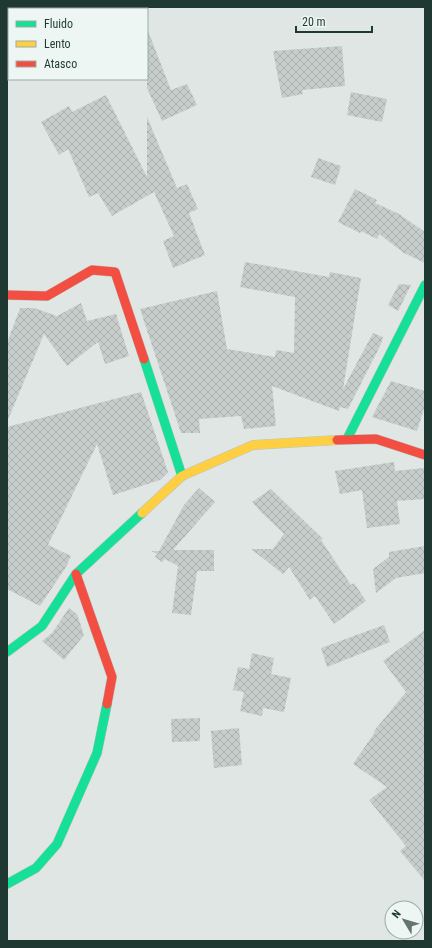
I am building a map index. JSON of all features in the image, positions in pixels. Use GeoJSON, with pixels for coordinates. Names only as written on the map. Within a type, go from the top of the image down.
{"type":"FeatureCollection","features":[{"type":"Feature","properties":{"kind":"street"},"geometry":{"type":"LineString","coordinates":[[7,295],[47,296],[92,270],[115,272],[182,476]]}},
{"type":"Feature","properties":{"kind":"street"},"geometry":{"type":"LineString","coordinates":[[347,439],[425,285]]}},
{"type":"Feature","properties":{"kind":"street"},"geometry":{"type":"LineString","coordinates":[[7,652],[42,626],[76,574],[182,476],[254,445],[347,439],[376,439],[425,455]]}},
{"type":"Feature","properties":{"kind":"street"},"geometry":{"type":"LineString","coordinates":[[7,884],[36,868],[57,844],[97,753],[112,677],[76,574]]}},
{"type":"Feature","properties":{"kind":"building"},"geometry":{"type":"Polygon","coordinates":[[[148,31],[171,90],[187,84],[197,105],[162,121],[147,88],[148,31]]]}},
{"type":"Feature","properties":{"kind":"building"},"geometry":{"type":"Polygon","coordinates":[[[342,46],[345,86],[302,90],[303,94],[282,98],[273,51],[342,46]]]}},
{"type":"Feature","properties":{"kind":"building"},"geometry":{"type":"Polygon","coordinates":[[[351,92],[387,99],[382,122],[347,115],[351,92]]]}},
{"type":"Feature","properties":{"kind":"building"},"geometry":{"type":"Polygon","coordinates":[[[106,95],[147,177],[147,117],[177,188],[187,184],[198,209],[189,213],[205,255],[173,268],[163,241],[174,236],[154,192],[112,216],[98,193],[89,197],[68,149],[59,155],[41,122],[69,106],[72,112],[106,95]]]}},
{"type":"Feature","properties":{"kind":"building"},"geometry":{"type":"Polygon","coordinates":[[[318,158],[341,166],[335,185],[311,177],[318,158]]]}},
{"type":"Feature","properties":{"kind":"building"},"geometry":{"type":"Polygon","coordinates":[[[355,189],[377,200],[375,203],[399,214],[425,232],[425,263],[404,253],[379,234],[377,239],[361,231],[360,233],[338,222],[355,189]]]}},
{"type":"Feature","properties":{"kind":"building"},"geometry":{"type":"Polygon","coordinates":[[[245,262],[329,277],[330,272],[361,278],[343,389],[373,333],[383,337],[381,344],[348,409],[340,407],[339,411],[272,386],[276,426],[244,429],[241,416],[199,419],[200,433],[181,433],[140,309],[217,291],[227,349],[275,357],[276,350],[294,353],[295,297],[240,287],[245,262]]]}},
{"type":"Feature","properties":{"kind":"building"},"geometry":{"type":"Polygon","coordinates":[[[399,284],[411,285],[398,311],[388,305],[399,284]]]}},
{"type":"Feature","properties":{"kind":"building"},"geometry":{"type":"Polygon","coordinates":[[[81,303],[87,321],[116,314],[129,356],[105,364],[98,342],[67,366],[44,334],[7,422],[7,343],[20,308],[34,308],[57,316],[81,303]]]}},
{"type":"Feature","properties":{"kind":"building"},"geometry":{"type":"Polygon","coordinates":[[[391,381],[425,391],[425,406],[417,431],[372,417],[391,381]]]}},
{"type":"Feature","properties":{"kind":"building"},"geometry":{"type":"Polygon","coordinates":[[[141,392],[168,472],[160,480],[113,495],[97,444],[48,545],[71,556],[66,567],[40,606],[7,589],[7,427],[141,392]]]}},
{"type":"Feature","properties":{"kind":"building"},"geometry":{"type":"Polygon","coordinates":[[[394,462],[395,471],[425,468],[425,499],[397,501],[400,524],[367,528],[362,490],[340,494],[335,471],[394,462]]]}},
{"type":"Feature","properties":{"kind":"building"},"geometry":{"type":"Polygon","coordinates":[[[199,488],[215,502],[173,550],[214,550],[214,571],[197,571],[191,615],[172,613],[178,566],[165,559],[162,562],[155,557],[157,554],[151,551],[159,551],[184,505],[199,488]]]}},
{"type":"Feature","properties":{"kind":"building"},"geometry":{"type":"Polygon","coordinates":[[[271,489],[323,539],[321,540],[351,585],[354,583],[366,601],[334,624],[315,596],[310,600],[289,567],[283,574],[251,549],[273,549],[284,534],[252,502],[271,489]]]}},
{"type":"Feature","properties":{"kind":"building"},"geometry":{"type":"Polygon","coordinates":[[[425,546],[425,573],[396,578],[376,593],[373,569],[389,557],[389,552],[425,546]]]}},
{"type":"Feature","properties":{"kind":"building"},"geometry":{"type":"Polygon","coordinates":[[[69,608],[77,614],[84,635],[64,660],[42,641],[52,633],[69,608]]]}},
{"type":"Feature","properties":{"kind":"building"},"geometry":{"type":"Polygon","coordinates":[[[384,625],[390,642],[327,667],[321,648],[384,625]]]}},
{"type":"Feature","properties":{"kind":"building"},"geometry":{"type":"Polygon","coordinates":[[[425,630],[425,881],[400,851],[406,846],[369,800],[387,787],[353,764],[375,732],[374,731],[406,692],[383,661],[425,630]]]}},
{"type":"Feature","properties":{"kind":"building"},"geometry":{"type":"Polygon","coordinates":[[[252,653],[274,658],[271,674],[291,678],[284,712],[263,708],[262,716],[240,711],[244,692],[233,690],[238,667],[249,669],[252,653]]]}},
{"type":"Feature","properties":{"kind":"building"},"geometry":{"type":"Polygon","coordinates":[[[200,718],[200,741],[172,742],[171,719],[200,718]]]}},
{"type":"Feature","properties":{"kind":"building"},"geometry":{"type":"Polygon","coordinates":[[[239,728],[242,765],[214,768],[211,731],[239,728]]]}},
{"type":"Feature","properties":{"kind":"traffic: fast"},"geometry":{"type":"LineString","coordinates":[[347,439],[425,285]]}},
{"type":"Feature","properties":{"kind":"traffic: fast"},"geometry":{"type":"LineString","coordinates":[[144,359],[182,476]]}},
{"type":"Feature","properties":{"kind":"traffic: fast"},"geometry":{"type":"LineString","coordinates":[[7,652],[42,626],[76,574],[142,513]]}},
{"type":"Feature","properties":{"kind":"traffic: fast"},"geometry":{"type":"LineString","coordinates":[[7,884],[36,868],[57,844],[97,753],[107,704]]}},
{"type":"Feature","properties":{"kind":"traffic: slow"},"geometry":{"type":"LineString","coordinates":[[142,513],[182,476],[253,445],[337,440]]}},
{"type":"Feature","properties":{"kind":"traffic: jam"},"geometry":{"type":"LineString","coordinates":[[7,295],[47,296],[92,270],[115,272],[144,359]]}},
{"type":"Feature","properties":{"kind":"traffic: jam"},"geometry":{"type":"LineString","coordinates":[[337,440],[376,439],[425,455]]}},
{"type":"Feature","properties":{"kind":"traffic: jam"},"geometry":{"type":"LineString","coordinates":[[76,574],[112,677],[107,704]]}}]}
